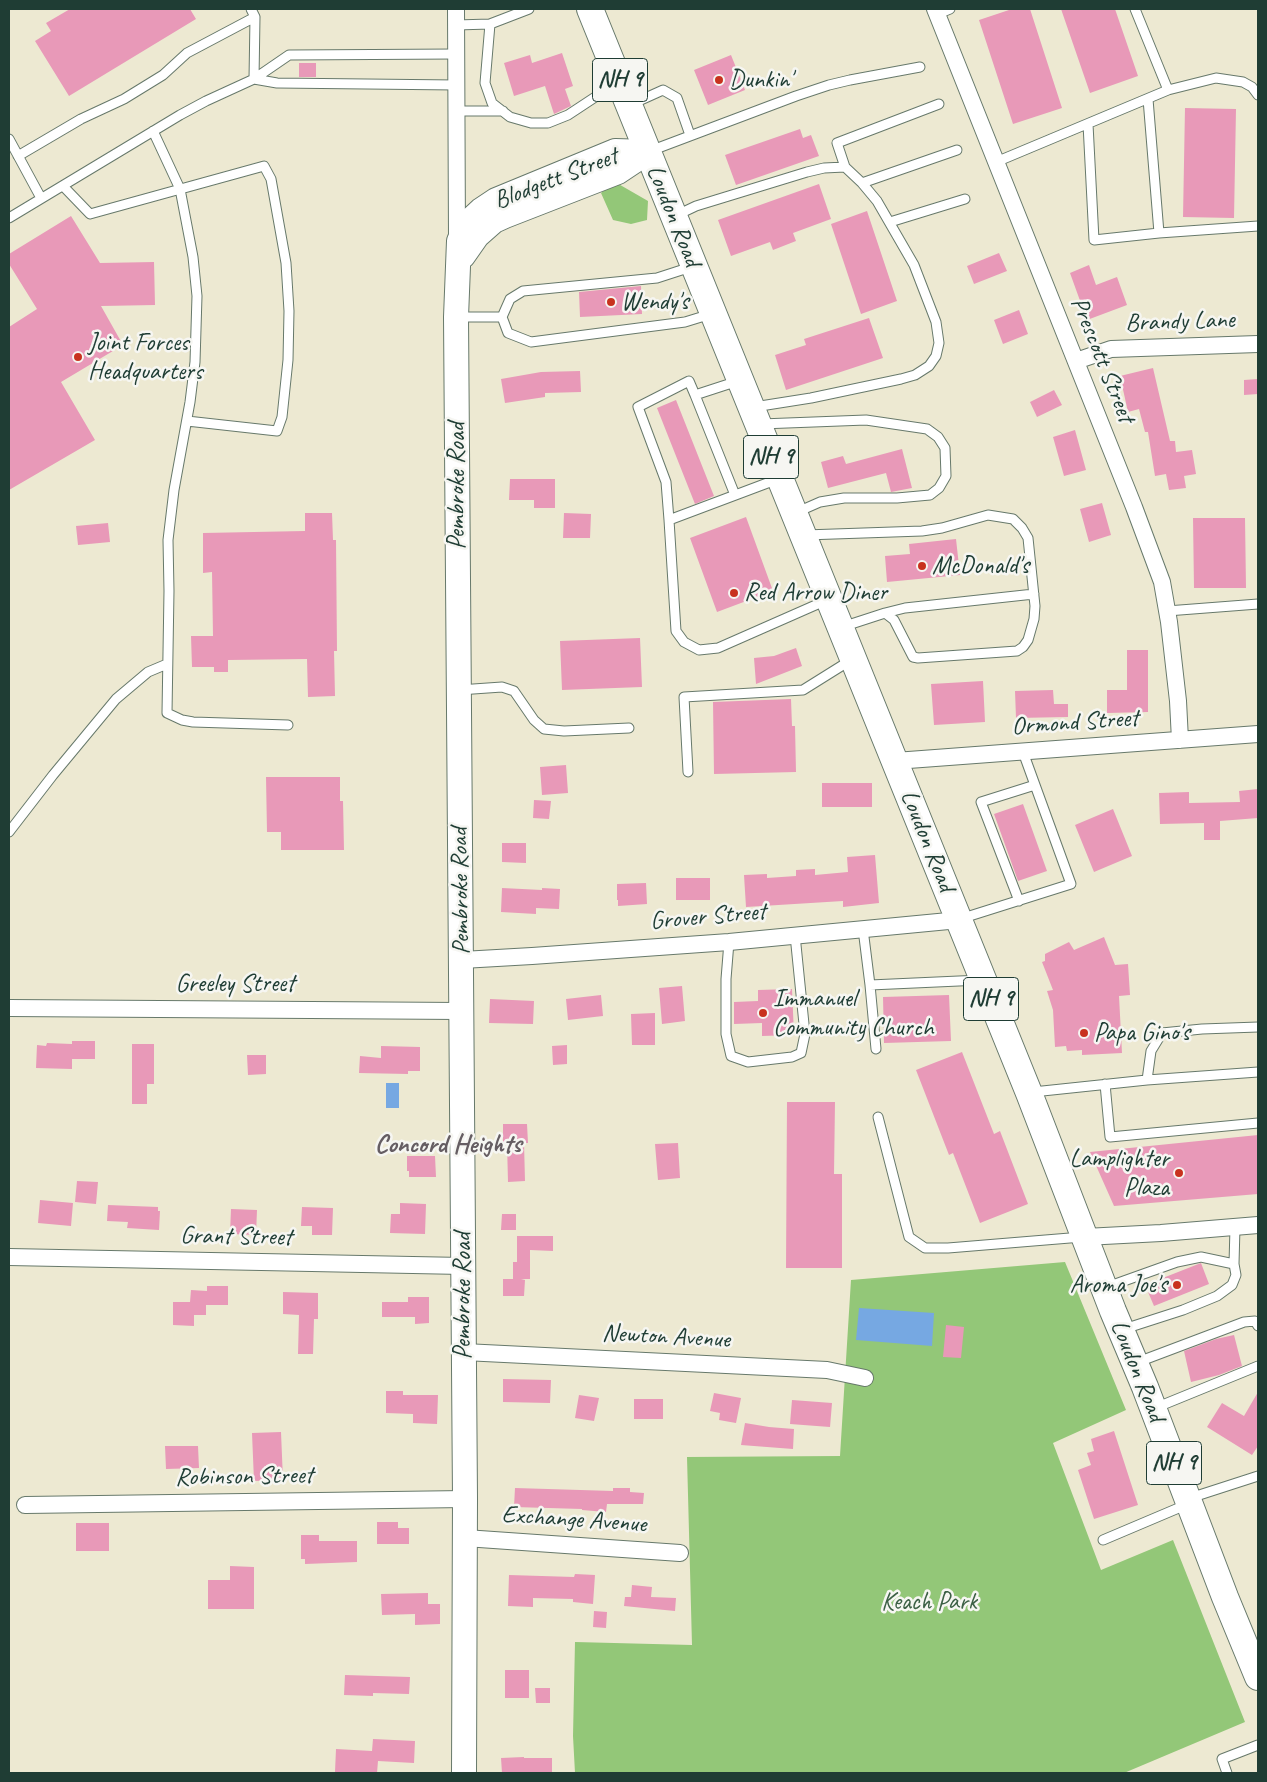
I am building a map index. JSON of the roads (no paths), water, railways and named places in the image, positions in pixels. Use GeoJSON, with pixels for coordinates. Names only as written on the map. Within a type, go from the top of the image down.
{"type":"FeatureCollection","features":[{"type":"Feature","properties":{"kind":"main road","name":"Loudon Road"},"geometry":{"type":"LineString","coordinates":[[590,9],[914,804],[1225,1596],[1257,1672]]}},
{"type":"Feature","properties":{"kind":"street","name":"Prescott Street"},"geometry":{"type":"LineString","coordinates":[[941,11],[996,162],[1134,507],[1162,582],[1178,701],[1180,740]]}},
{"type":"Feature","properties":{"kind":"street","name":"Pembroke Road"},"geometry":{"type":"LineString","coordinates":[[456,17],[458,266],[456,317],[465,1499],[464,1773]]}},
{"type":"Feature","properties":{"kind":"street","name":"Blodgett Street"},"geometry":{"type":"LineString","coordinates":[[458,266],[470,245],[508,205],[615,151],[648,152]]}},
{"type":"Feature","properties":{"kind":"street","name":"Brandy Lane"},"geometry":{"type":"LineString","coordinates":[[1076,361],[1111,349],[1258,344]]}},
{"type":"Feature","properties":{"kind":"street","name":"Ormond Street"},"geometry":{"type":"LineString","coordinates":[[895,761],[1258,734]]}},
{"type":"Feature","properties":{"kind":"street","name":"Grover Street"},"geometry":{"type":"LineString","coordinates":[[462,960],[728,942],[958,920]]}},
{"type":"Feature","properties":{"kind":"street","name":"Greeley Street"},"geometry":{"type":"LineString","coordinates":[[9,1008],[461,1011]]}},
{"type":"Feature","properties":{"kind":"street"},"geometry":{"type":"LineString","coordinates":[[1085,1237],[1258,1225]]}},
{"type":"Feature","properties":{"kind":"street","name":"Grant Street"},"geometry":{"type":"LineString","coordinates":[[9,1258],[463,1266]]}},
{"type":"Feature","properties":{"kind":"street","name":"Newton Avenue"},"geometry":{"type":"LineString","coordinates":[[464,1352],[827,1370],[865,1378]]}},
{"type":"Feature","properties":{"kind":"street","name":"Robinson Street"},"geometry":{"type":"LineString","coordinates":[[24,1505],[465,1499]]}},
{"type":"Feature","properties":{"kind":"street","name":"Exchange Avenue"},"geometry":{"type":"LineString","coordinates":[[464,1538],[680,1553]]}},
{"type":"Feature","properties":{"kind":"lane"},"geometry":{"type":"LineString","coordinates":[[456,17],[490,24],[529,9]]}},
{"type":"Feature","properties":{"kind":"lane"},"geometry":{"type":"LineString","coordinates":[[1135,9],[1168,90]]}},
{"type":"Feature","properties":{"kind":"lane"},"geometry":{"type":"LineString","coordinates":[[18,156],[80,119],[124,99],[164,75],[186,53],[253,13],[254,79]]}},
{"type":"Feature","properties":{"kind":"lane"},"geometry":{"type":"LineString","coordinates":[[490,24],[485,83],[492,103],[510,117],[530,123],[548,123],[568,114],[620,81]]}},
{"type":"Feature","properties":{"kind":"lane"},"geometry":{"type":"LineString","coordinates":[[9,218],[153,131],[206,101],[254,79],[289,55],[456,54]]}},
{"type":"Feature","properties":{"kind":"lane"},"geometry":{"type":"LineString","coordinates":[[648,152],[830,85],[920,67]]}},
{"type":"Feature","properties":{"kind":"lane"},"geometry":{"type":"LineString","coordinates":[[996,162],[1168,90],[1199,81],[1216,78],[1243,82],[1252,87],[1258,95]]}},
{"type":"Feature","properties":{"kind":"lane"},"geometry":{"type":"LineString","coordinates":[[254,79],[277,83],[456,85]]}},
{"type":"Feature","properties":{"kind":"lane"},"geometry":{"type":"LineString","coordinates":[[629,105],[663,90],[677,98],[690,135]]}},
{"type":"Feature","properties":{"kind":"lane"},"geometry":{"type":"LineString","coordinates":[[1148,99],[1159,233]]}},
{"type":"Feature","properties":{"kind":"lane"},"geometry":{"type":"LineString","coordinates":[[755,416],[811,398],[915,375],[929,366],[936,356],[939,342],[936,322],[914,265],[890,222],[862,183],[845,167],[837,143],[939,104]]}},
{"type":"Feature","properties":{"kind":"lane"},"geometry":{"type":"LineString","coordinates":[[456,111],[502,111]]}},
{"type":"Feature","properties":{"kind":"lane"},"geometry":{"type":"LineString","coordinates":[[1088,124],[1094,240],[1258,226]]}},
{"type":"Feature","properties":{"kind":"lane"},"geometry":{"type":"LineString","coordinates":[[153,131],[180,189],[194,257],[197,296],[195,362],[188,421],[174,490],[168,540],[167,713],[182,720],[193,722],[288,725]]}},
{"type":"Feature","properties":{"kind":"lane"},"geometry":{"type":"LineString","coordinates":[[9,139],[41,198]]}},
{"type":"Feature","properties":{"kind":"lane"},"geometry":{"type":"LineString","coordinates":[[862,183],[957,150]]}},
{"type":"Feature","properties":{"kind":"lane"},"geometry":{"type":"LineString","coordinates":[[64,186],[90,214],[264,166],[271,179],[286,263],[290,310],[288,360],[282,417],[277,431],[188,421]]}},
{"type":"Feature","properties":{"kind":"lane"},"geometry":{"type":"LineString","coordinates":[[674,217],[696,206],[807,172],[824,168],[845,167]]}},
{"type":"Feature","properties":{"kind":"lane"},"geometry":{"type":"LineString","coordinates":[[890,222],[965,199]]}},
{"type":"Feature","properties":{"kind":"lane"},"geometry":{"type":"LineString","coordinates":[[694,266],[656,278],[523,291],[510,299],[502,317],[508,333],[531,342],[685,322],[713,314]]}},
{"type":"Feature","properties":{"kind":"lane"},"geometry":{"type":"LineString","coordinates":[[456,317],[502,317]]}},
{"type":"Feature","properties":{"kind":"lane"},"geometry":{"type":"LineString","coordinates":[[695,395],[740,380]]}},
{"type":"Feature","properties":{"kind":"lane"},"geometry":{"type":"LineString","coordinates":[[735,495],[689,382],[638,407],[666,482],[676,630],[684,642],[699,650],[718,648],[829,599]]}},
{"type":"Feature","properties":{"kind":"lane"},"geometry":{"type":"LineString","coordinates":[[755,416],[866,420],[927,429],[938,437],[945,448],[946,476],[939,488],[930,495],[897,498],[844,498],[820,502],[799,524]]}},
{"type":"Feature","properties":{"kind":"lane"},"geometry":{"type":"LineString","coordinates":[[669,520],[780,478]]}},
{"type":"Feature","properties":{"kind":"lane"},"geometry":{"type":"LineString","coordinates":[[799,524],[922,531],[942,528],[988,515],[1013,518],[1028,538],[1035,606],[1034,619],[1028,640],[1018,651],[918,658],[914,656],[894,620],[885,613]]}},
{"type":"Feature","properties":{"kind":"lane"},"geometry":{"type":"LineString","coordinates":[[842,628],[906,608],[1034,594]]}},
{"type":"Feature","properties":{"kind":"lane"},"geometry":{"type":"LineString","coordinates":[[1167,611],[1258,604]]}},
{"type":"Feature","properties":{"kind":"lane"},"geometry":{"type":"LineString","coordinates":[[688,772],[684,697],[803,690],[853,658]]}},
{"type":"Feature","properties":{"kind":"lane"},"geometry":{"type":"LineString","coordinates":[[9,832],[52,775],[116,699],[148,672],[167,664]]}},
{"type":"Feature","properties":{"kind":"lane"},"geometry":{"type":"LineString","coordinates":[[459,690],[502,687],[514,691],[534,720],[544,729],[564,732],[629,728]]}},
{"type":"Feature","properties":{"kind":"lane"},"geometry":{"type":"LineString","coordinates":[[958,920],[1071,884],[1023,752]]}},
{"type":"Feature","properties":{"kind":"lane"},"geometry":{"type":"LineString","coordinates":[[1019,901],[980,802],[1035,785]]}},
{"type":"Feature","properties":{"kind":"lane"},"geometry":{"type":"LineString","coordinates":[[863,929],[876,1049]]}},
{"type":"Feature","properties":{"kind":"lane"},"geometry":{"type":"LineString","coordinates":[[728,942],[726,1034],[731,1056],[748,1062],[792,1057],[801,1053],[804,1034],[795,935]]}},
{"type":"Feature","properties":{"kind":"lane"},"geometry":{"type":"LineString","coordinates":[[870,985],[983,980]]}},
{"type":"Feature","properties":{"kind":"lane"},"geometry":{"type":"LineString","coordinates":[[1147,1080],[1151,1051],[1162,1032],[1258,1027]]}},
{"type":"Feature","properties":{"kind":"lane"},"geometry":{"type":"LineString","coordinates":[[1029,1093],[1147,1080],[1258,1072]]}},
{"type":"Feature","properties":{"kind":"lane"},"geometry":{"type":"LineString","coordinates":[[1105,1084],[1110,1137],[1258,1123]]}},
{"type":"Feature","properties":{"kind":"lane"},"geometry":{"type":"LineString","coordinates":[[878,1117],[909,1237],[925,1248],[948,1248],[1085,1237]]}},
{"type":"Feature","properties":{"kind":"lane"},"geometry":{"type":"LineString","coordinates":[[1121,1330],[1183,1310],[1217,1296],[1232,1285],[1236,1275],[1234,1264],[1235,1227]]}},
{"type":"Feature","properties":{"kind":"lane"},"geometry":{"type":"LineString","coordinates":[[1104,1288],[1177,1262],[1201,1257],[1234,1264]]}},
{"type":"Feature","properties":{"kind":"lane"},"geometry":{"type":"LineString","coordinates":[[1135,1364],[1244,1322],[1255,1322],[1258,1326]]}},
{"type":"Feature","properties":{"kind":"lane"},"geometry":{"type":"LineString","coordinates":[[1153,1409],[1258,1366]]}},
{"type":"Feature","properties":{"kind":"lane"},"geometry":{"type":"LineString","coordinates":[[1103,1540],[1188,1501],[1258,1476]]}},
{"type":"Feature","properties":{"kind":"lane"},"geometry":{"type":"LineString","coordinates":[[1227,1773],[1222,1759],[1258,1745]]}},
{"type":"Feature","properties":{"kind":"water"},"geometry":{"type":"Polygon","coordinates":[[[386,1083],[399,1083],[399,1108],[386,1108],[386,1083]]]}},
{"type":"Feature","properties":{"kind":"water"},"geometry":{"type":"Polygon","coordinates":[[[859,1308],[934,1313],[932,1346],[856,1340],[859,1308]]]}},
{"type":"Feature","properties":{"kind":"place","name":"Dunkin'"},"geometry":{"type":"Point","coordinates":[719,80]}},
{"type":"Feature","properties":{"kind":"place","name":"Wendy's"},"geometry":{"type":"Point","coordinates":[611,302]}},
{"type":"Feature","properties":{"kind":"place","name":"Joint Forces Headquarters"},"geometry":{"type":"Point","coordinates":[78,357]}},
{"type":"Feature","properties":{"kind":"place","name":"McDonald's"},"geometry":{"type":"Point","coordinates":[922,566]}},
{"type":"Feature","properties":{"kind":"place","name":"Red Arrow Diner"},"geometry":{"type":"Point","coordinates":[734,593]}},
{"type":"Feature","properties":{"kind":"place","name":"Immanuel Community Church"},"geometry":{"type":"Point","coordinates":[763,1013]}},
{"type":"Feature","properties":{"kind":"place","name":"Papa Gino's"},"geometry":{"type":"Point","coordinates":[1084,1033]}},
{"type":"Feature","properties":{"kind":"place","name":"Lamplighter Plaza"},"geometry":{"type":"Point","coordinates":[1179,1173]}},
{"type":"Feature","properties":{"kind":"place","name":"Aroma Joe's"},"geometry":{"type":"Point","coordinates":[1177,1285]}},
{"type":"Feature","properties":{"kind":"district","name":"Concord Heights"},"geometry":{"type":"Point","coordinates":[448,1145]}},
{"type":"Feature","properties":{"kind":"park label","name":"Keach Park"},"geometry":{"type":"Point","coordinates":[929,1602]}}]}
